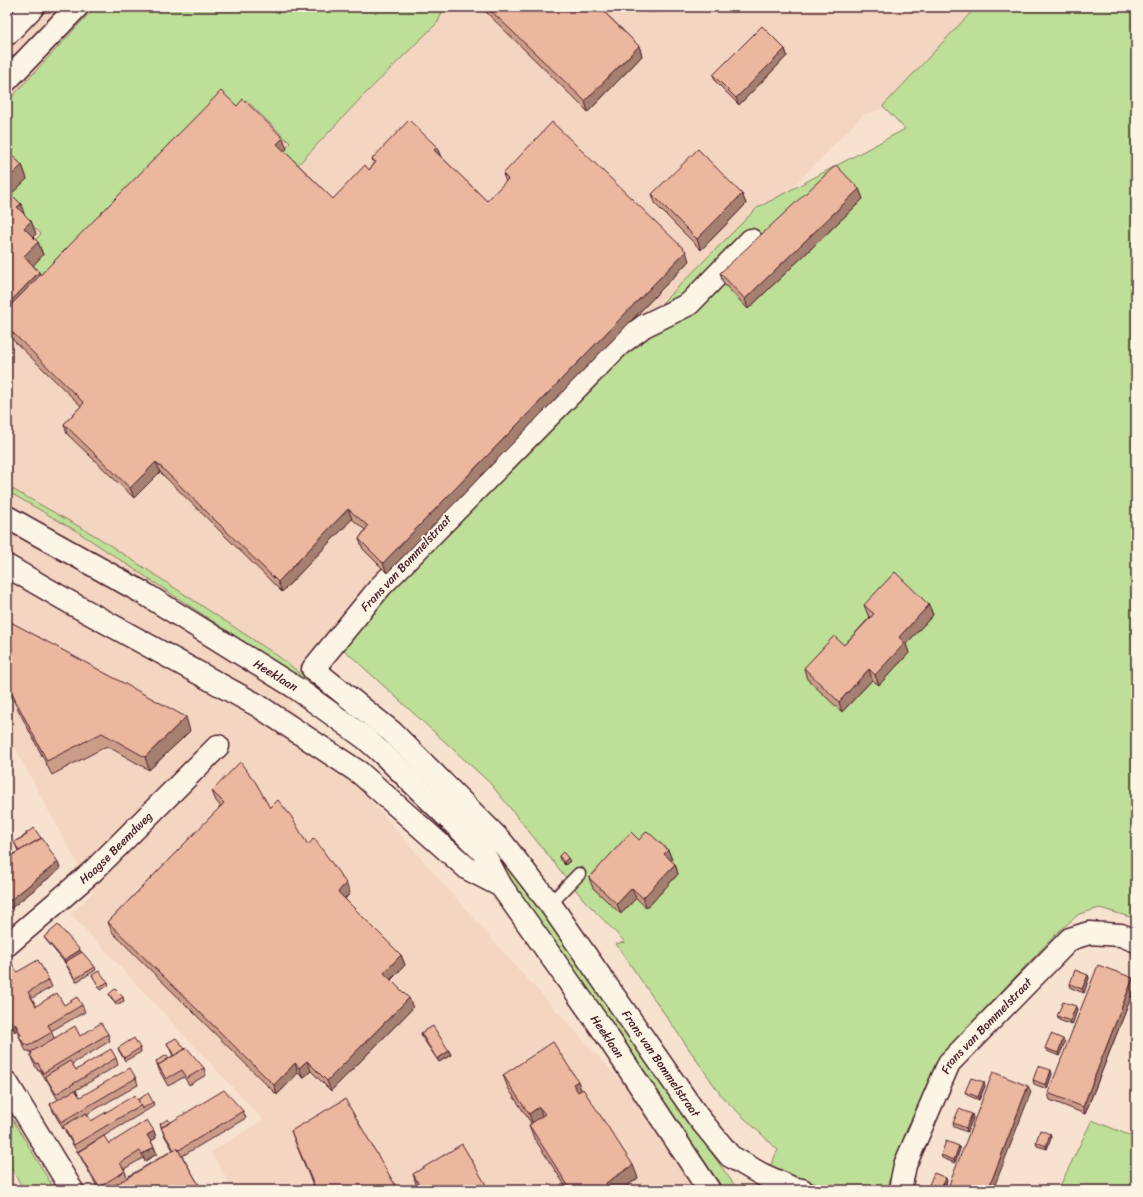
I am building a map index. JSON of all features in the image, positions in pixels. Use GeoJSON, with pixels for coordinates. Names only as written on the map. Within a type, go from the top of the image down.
{"type":"FeatureCollection","features":[{"type":"Feature","properties":{"kind":"street"},"geometry":{"type":"LineString","coordinates":[[7,34],[33,7]]}},
{"type":"Feature","properties":{"kind":"street"},"geometry":{"type":"LineString","coordinates":[[7,80],[77,7]]}},
{"type":"Feature","properties":{"kind":"street","name":"Frans van Bommelstraat"},"geometry":{"type":"LineString","coordinates":[[751,240],[689,304],[644,326],[620,345],[381,586],[313,669],[392,732],[501,841],[550,904],[698,1117],[730,1156],[761,1174],[792,1188],[802,1190]]}},
{"type":"Feature","properties":{"kind":"street","name":"Heeklaan"},"geometry":{"type":"LineString","coordinates":[[7,517],[152,598],[296,688],[365,738],[383,754],[483,852],[501,886],[605,1034],[709,1190]]}},
{"type":"Feature","properties":{"kind":"street","name":"Heeklaan"},"geometry":{"type":"LineString","coordinates":[[7,566],[71,603],[257,705],[360,774],[468,869],[501,886]]}},
{"type":"Feature","properties":{"kind":"street","name":"Haagse Beemdweg"},"geometry":{"type":"LineString","coordinates":[[7,944],[93,871],[218,746]]}},
{"type":"Feature","properties":{"kind":"street","name":"Frans van Bommelstraat"},"geometry":{"type":"LineString","coordinates":[[900,1190],[905,1164],[949,1063],[1070,939],[1089,933],[1121,936],[1136,941]]}},
{"type":"Feature","properties":{"kind":"street"},"geometry":{"type":"LineString","coordinates":[[7,1083],[72,1190]]}},
{"type":"Feature","properties":{"kind":"lane"},"geometry":{"type":"LineString","coordinates":[[550,904],[579,874]]}},
{"type":"Feature","properties":{"kind":"shaded area"},"geometry":{"type":"Polygon","coordinates":[[[7,7],[1020,7],[951,87],[863,115],[288,706],[512,962],[713,1182],[718,1190],[233,1190],[211,1152],[263,1120],[71,914],[93,892],[7,734],[7,7]]]}},
{"type":"Feature","properties":{"kind":"green space"},"geometry":{"type":"Polygon","coordinates":[[[95,7],[444,7],[438,22],[361,98],[297,166],[282,152],[290,143],[246,100],[235,112],[37,288],[13,264],[41,234],[7,201],[7,102],[95,7]]]}},
{"type":"Feature","properties":{"kind":"green space"},"geometry":{"type":"Polygon","coordinates":[[[976,7],[1136,7],[1136,919],[1100,908],[1079,914],[1057,933],[945,1051],[885,1190],[838,1187],[805,1181],[770,1166],[778,1150],[723,1098],[616,944],[625,942],[584,900],[490,783],[329,636],[757,208],[905,129],[883,106],[976,7]]]}},
{"type":"Feature","properties":{"kind":"green space"},"geometry":{"type":"Polygon","coordinates":[[[7,486],[96,536],[278,656],[395,747],[503,858],[557,931],[622,1028],[738,1190],[724,1190],[602,1010],[509,878],[288,671],[78,532],[7,491],[7,486]]]}},
{"type":"Feature","properties":{"kind":"green space"},"geometry":{"type":"Polygon","coordinates":[[[7,1110],[55,1190],[24,1190],[7,1161],[7,1110]]]}},
{"type":"Feature","properties":{"kind":"green space"},"geometry":{"type":"Polygon","coordinates":[[[1092,1120],[1131,1136],[1136,1123],[1136,1190],[1058,1190],[1092,1120]]]}},
{"type":"Feature","properties":{"kind":"building"},"geometry":{"type":"Polygon","coordinates":[[[487,7],[599,7],[639,46],[585,101],[487,7]]]}},
{"type":"Feature","properties":{"kind":"building"},"geometry":{"type":"Polygon","coordinates":[[[762,26],[785,49],[736,98],[713,75],[762,26]]]}},
{"type":"Feature","properties":{"kind":"building"},"geometry":{"type":"Polygon","coordinates":[[[221,91],[237,106],[243,99],[283,138],[277,144],[333,199],[365,165],[369,170],[376,162],[372,159],[409,120],[437,147],[434,150],[487,201],[508,179],[503,174],[552,122],[686,251],[383,563],[359,539],[368,526],[348,509],[278,582],[156,462],[130,488],[64,424],[84,403],[7,327],[7,309],[221,91]]]}},
{"type":"Feature","properties":{"kind":"building"},"geometry":{"type":"Polygon","coordinates":[[[698,149],[742,194],[697,239],[652,194],[698,149]]]}},
{"type":"Feature","properties":{"kind":"building"},"geometry":{"type":"Polygon","coordinates":[[[7,151],[22,165],[7,180],[7,151]]]}},
{"type":"Feature","properties":{"kind":"building"},"geometry":{"type":"Polygon","coordinates":[[[836,165],[859,189],[745,299],[720,273],[836,165]]]}},
{"type":"Feature","properties":{"kind":"building"},"geometry":{"type":"Polygon","coordinates":[[[7,190],[21,204],[17,207],[31,221],[24,228],[38,242],[24,256],[39,272],[7,305],[7,190]]]}},
{"type":"Feature","properties":{"kind":"building"},"geometry":{"type":"Polygon","coordinates":[[[895,572],[929,605],[899,637],[905,643],[875,675],[869,669],[839,702],[804,668],[834,636],[844,645],[874,614],[864,605],[895,572]]]}},
{"type":"Feature","properties":{"kind":"building"},"geometry":{"type":"Polygon","coordinates":[[[9,621],[186,717],[145,757],[102,733],[47,761],[7,684],[7,625],[9,621]]]}},
{"type":"Feature","properties":{"kind":"building"},"geometry":{"type":"Polygon","coordinates":[[[240,762],[256,783],[270,808],[278,800],[291,816],[308,845],[314,838],[346,883],[338,892],[401,955],[384,973],[409,998],[327,1081],[307,1061],[299,1068],[295,1063],[274,1085],[108,922],[224,803],[212,791],[240,762]]]}},
{"type":"Feature","properties":{"kind":"building"},"geometry":{"type":"Polygon","coordinates":[[[34,828],[41,838],[19,851],[14,842],[27,835],[26,833],[34,828]]]}},
{"type":"Feature","properties":{"kind":"building"},"geometry":{"type":"Polygon","coordinates":[[[647,831],[668,850],[664,854],[675,864],[643,898],[632,888],[617,904],[589,878],[631,832],[639,840],[647,831]]]}},
{"type":"Feature","properties":{"kind":"building"},"geometry":{"type":"Polygon","coordinates":[[[42,838],[58,862],[8,902],[7,858],[42,838]]]}},
{"type":"Feature","properties":{"kind":"building"},"geometry":{"type":"Polygon","coordinates":[[[563,852],[568,858],[564,862],[559,856],[563,852]]]}},
{"type":"Feature","properties":{"kind":"building"},"geometry":{"type":"Polygon","coordinates":[[[58,925],[80,950],[64,960],[44,937],[58,925]]]}},
{"type":"Feature","properties":{"kind":"building"},"geometry":{"type":"Polygon","coordinates":[[[82,952],[95,967],[75,979],[65,962],[82,952]]]}},
{"type":"Feature","properties":{"kind":"building"},"geometry":{"type":"Polygon","coordinates":[[[38,960],[49,980],[28,992],[36,1006],[57,993],[64,1005],[77,997],[82,1005],[48,1025],[52,1032],[28,1046],[27,1044],[24,1044],[19,1036],[21,1035],[15,1023],[13,1025],[7,1015],[7,968],[13,965],[17,972],[38,960]]]}},
{"type":"Feature","properties":{"kind":"building"},"geometry":{"type":"Polygon","coordinates":[[[1098,965],[1133,978],[1083,1107],[1048,1093],[1098,965]]]}},
{"type":"Feature","properties":{"kind":"building"},"geometry":{"type":"Polygon","coordinates":[[[1075,970],[1088,975],[1082,989],[1070,984],[1075,970]]]}},
{"type":"Feature","properties":{"kind":"building"},"geometry":{"type":"Polygon","coordinates":[[[99,971],[108,982],[99,987],[92,975],[99,971]]]}},
{"type":"Feature","properties":{"kind":"building"},"geometry":{"type":"Polygon","coordinates":[[[115,989],[123,997],[115,1002],[109,994],[115,989]]]}},
{"type":"Feature","properties":{"kind":"building"},"geometry":{"type":"Polygon","coordinates":[[[1063,1002],[1076,1006],[1070,1021],[1057,1016],[1063,1002]]]}},
{"type":"Feature","properties":{"kind":"building"},"geometry":{"type":"Polygon","coordinates":[[[101,1023],[108,1034],[43,1073],[38,1063],[36,1064],[30,1055],[32,1054],[31,1052],[75,1026],[80,1036],[101,1023]]]}},
{"type":"Feature","properties":{"kind":"building"},"geometry":{"type":"Polygon","coordinates":[[[433,1026],[449,1051],[437,1059],[421,1033],[433,1026]]]}},
{"type":"Feature","properties":{"kind":"building"},"geometry":{"type":"Polygon","coordinates":[[[1051,1034],[1063,1039],[1058,1053],[1045,1048],[1051,1034]]]}},
{"type":"Feature","properties":{"kind":"building"},"geometry":{"type":"Polygon","coordinates":[[[134,1038],[140,1048],[124,1058],[118,1048],[134,1038]]]}},
{"type":"Feature","properties":{"kind":"building"},"geometry":{"type":"Polygon","coordinates":[[[176,1038],[185,1049],[174,1056],[167,1043],[176,1038]]]}},
{"type":"Feature","properties":{"kind":"building"},"geometry":{"type":"Polygon","coordinates":[[[553,1042],[578,1081],[573,1084],[578,1092],[583,1089],[633,1165],[606,1183],[609,1188],[607,1190],[571,1190],[529,1125],[545,1114],[539,1107],[529,1114],[503,1075],[553,1042]]]}},
{"type":"Feature","properties":{"kind":"building"},"geometry":{"type":"Polygon","coordinates":[[[187,1048],[204,1068],[187,1078],[182,1070],[166,1079],[158,1065],[187,1048]]]}},
{"type":"Feature","properties":{"kind":"building"},"geometry":{"type":"Polygon","coordinates":[[[111,1049],[116,1058],[56,1094],[45,1076],[70,1061],[76,1070],[111,1049]]]}},
{"type":"Feature","properties":{"kind":"building"},"geometry":{"type":"Polygon","coordinates":[[[167,1055],[169,1058],[158,1065],[156,1061],[167,1055]]]}},
{"type":"Feature","properties":{"kind":"building"},"geometry":{"type":"Polygon","coordinates":[[[1038,1066],[1051,1070],[1046,1085],[1033,1080],[1038,1066]]]}},
{"type":"Feature","properties":{"kind":"building"},"geometry":{"type":"Polygon","coordinates":[[[130,1068],[136,1078],[61,1122],[50,1104],[75,1090],[80,1097],[130,1068]]]}},
{"type":"Feature","properties":{"kind":"building"},"geometry":{"type":"Polygon","coordinates":[[[993,1072],[1028,1086],[988,1190],[947,1190],[993,1072]]]}},
{"type":"Feature","properties":{"kind":"building"},"geometry":{"type":"Polygon","coordinates":[[[971,1078],[984,1082],[978,1097],[965,1092],[971,1078]]]}},
{"type":"Feature","properties":{"kind":"building"},"geometry":{"type":"Polygon","coordinates":[[[224,1090],[243,1111],[179,1150],[177,1148],[174,1150],[161,1128],[224,1090]]]}},
{"type":"Feature","properties":{"kind":"building"},"geometry":{"type":"Polygon","coordinates":[[[148,1093],[153,1102],[142,1109],[138,1100],[148,1093]]]}},
{"type":"Feature","properties":{"kind":"building"},"geometry":{"type":"Polygon","coordinates":[[[135,1095],[141,1105],[74,1145],[63,1126],[86,1113],[91,1121],[135,1095]]]}},
{"type":"Feature","properties":{"kind":"building"},"geometry":{"type":"Polygon","coordinates":[[[345,1099],[398,1190],[316,1190],[291,1131],[345,1099]]]}},
{"type":"Feature","properties":{"kind":"building"},"geometry":{"type":"Polygon","coordinates":[[[959,1109],[972,1114],[966,1128],[953,1123],[959,1109]]]}},
{"type":"Feature","properties":{"kind":"building"},"geometry":{"type":"Polygon","coordinates":[[[168,1119],[170,1122],[162,1127],[160,1124],[168,1119]]]}},
{"type":"Feature","properties":{"kind":"building"},"geometry":{"type":"Polygon","coordinates":[[[147,1120],[154,1131],[147,1135],[154,1147],[142,1154],[140,1151],[120,1163],[125,1171],[99,1187],[78,1152],[104,1136],[109,1144],[147,1120]]]}},
{"type":"Feature","properties":{"kind":"building"},"geometry":{"type":"Polygon","coordinates":[[[1040,1130],[1050,1134],[1046,1146],[1036,1142],[1040,1130]]]}},
{"type":"Feature","properties":{"kind":"building"},"geometry":{"type":"Polygon","coordinates":[[[946,1141],[959,1146],[954,1160],[941,1155],[946,1141]]]}},
{"type":"Feature","properties":{"kind":"building"},"geometry":{"type":"Polygon","coordinates":[[[462,1144],[489,1190],[422,1190],[413,1174],[462,1144]]]}},
{"type":"Feature","properties":{"kind":"building"},"geometry":{"type":"Polygon","coordinates":[[[177,1148],[202,1190],[118,1190],[115,1185],[177,1148]]]}},
{"type":"Feature","properties":{"kind":"building"},"geometry":{"type":"Polygon","coordinates":[[[934,1173],[946,1178],[941,1190],[928,1187],[934,1173]]]}}]}
